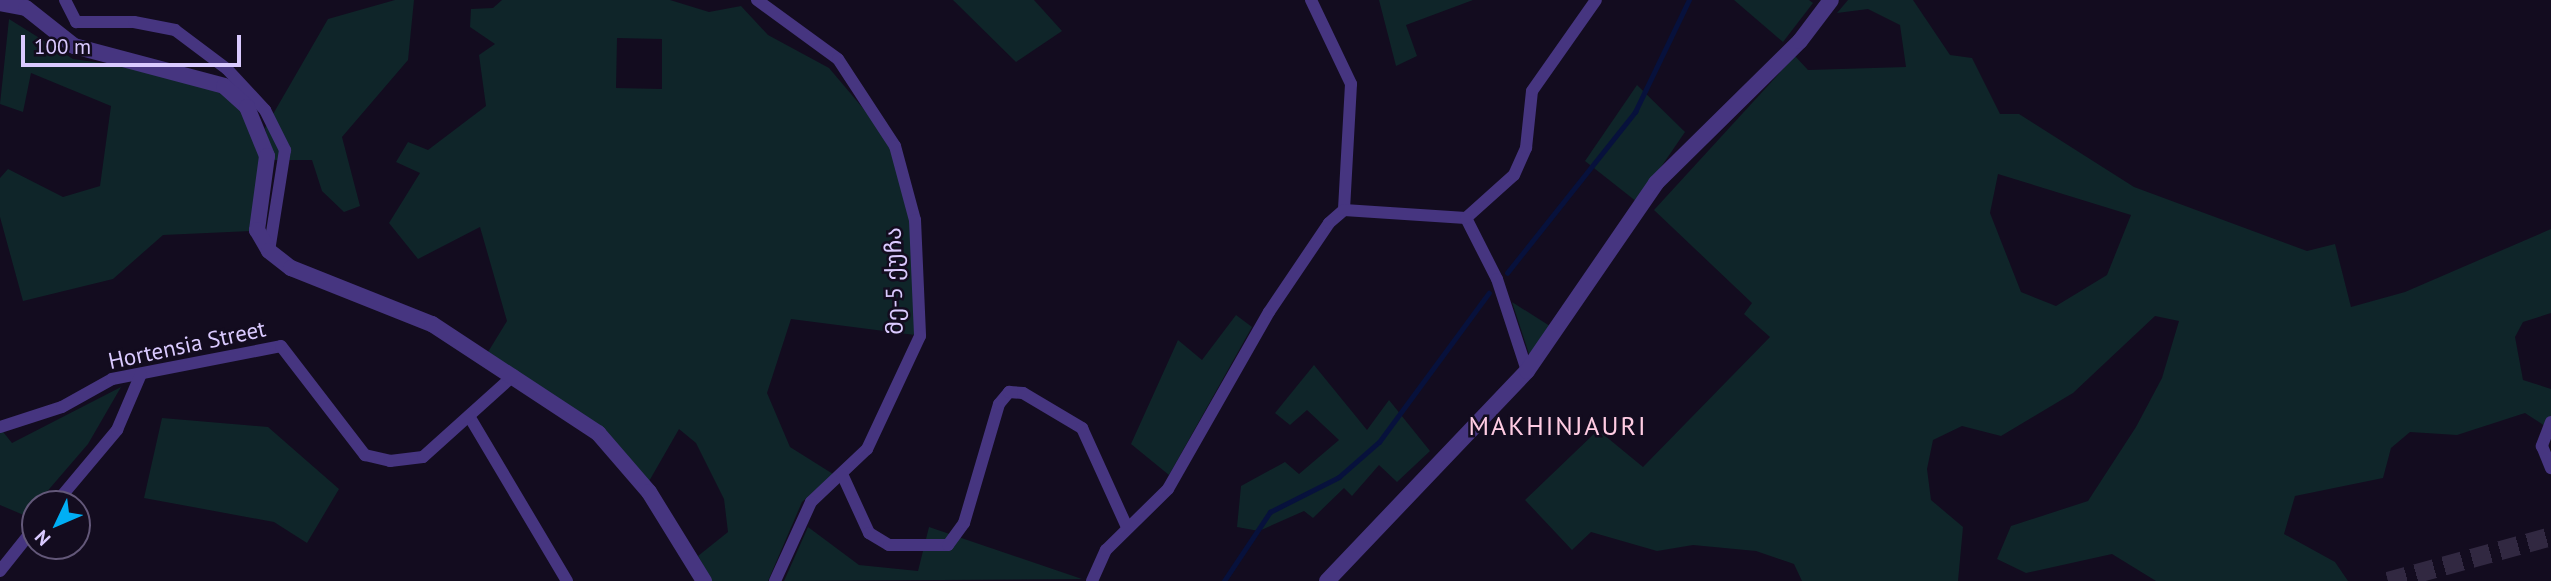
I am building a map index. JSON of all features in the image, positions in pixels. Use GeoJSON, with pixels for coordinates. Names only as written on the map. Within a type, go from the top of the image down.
{"type":"FeatureCollection","features":[{"type":"Feature","properties":{"kind":"street"},"geometry":{"type":"LineString","coordinates":[[65,0],[76,22],[134,22],[175,30],[227,69],[265,110],[285,150],[269,251]]}},
{"type":"Feature","properties":{"kind":"street","name":"მე-5 ქუჩა"},"geometry":{"type":"LineString","coordinates":[[757,0],[838,59],[895,146],[915,220],[920,336],[867,449],[811,502],[775,581]]}},
{"type":"Feature","properties":{"kind":"street"},"geometry":{"type":"LineString","coordinates":[[1092,581],[1106,550],[1168,489],[1269,312],[1344,210],[1351,84],[1311,0]]}},
{"type":"Feature","properties":{"kind":"street"},"geometry":{"type":"LineString","coordinates":[[1344,210],[1466,218],[1514,175],[1526,148],[1532,91],[1596,0]]}},
{"type":"Feature","properties":{"kind":"street"},"geometry":{"type":"LineString","coordinates":[[1327,581],[1527,371],[1656,183],[1755,88],[1831,0]]}},
{"type":"Feature","properties":{"kind":"street"},"geometry":{"type":"LineString","coordinates":[[0,2],[26,8],[74,46],[224,86],[247,107],[267,156],[257,230],[269,251],[291,268],[432,324],[514,374],[598,433],[649,492],[704,581]]}},
{"type":"Feature","properties":{"kind":"street"},"geometry":{"type":"LineString","coordinates":[[1466,218],[1497,279],[1527,371]]}},
{"type":"Feature","properties":{"kind":"street","name":"Hortensia Street"},"geometry":{"type":"LineString","coordinates":[[0,427],[62,407],[112,379],[281,346],[365,455],[390,461],[423,457],[514,374]]}},
{"type":"Feature","properties":{"kind":"street"},"geometry":{"type":"LineString","coordinates":[[67,490],[117,430],[141,374]]}},
{"type":"Feature","properties":{"kind":"street"},"geometry":{"type":"LineString","coordinates":[[842,474],[869,533],[889,545],[948,545],[964,523],[999,404],[1009,392],[1023,393],[1082,428],[1127,527]]}},
{"type":"Feature","properties":{"kind":"street"},"geometry":{"type":"LineString","coordinates":[[469,416],[567,581]]}},
{"type":"Feature","properties":{"kind":"street"},"geometry":{"type":"LineString","coordinates":[[2551,422],[2542,446],[2551,468]]}},
{"type":"Feature","properties":{"kind":"street"},"geometry":{"type":"LineString","coordinates":[[0,571],[21,545]]}},
{"type":"Feature","properties":{"kind":"green space"},"geometry":{"type":"Polygon","coordinates":[[[395,0],[414,0],[408,60],[342,137],[360,206],[344,212],[322,191],[312,160],[274,160],[265,128],[328,19],[395,0]]]}},
{"type":"Feature","properties":{"kind":"green space"},"geometry":{"type":"Polygon","coordinates":[[[502,0],[670,0],[709,12],[741,6],[768,35],[829,68],[895,146],[910,221],[915,335],[791,319],[767,393],[790,447],[833,474],[802,502],[768,581],[712,581],[698,556],[728,532],[724,499],[696,443],[679,429],[648,483],[488,352],[507,321],[480,227],[418,259],[389,223],[420,173],[396,162],[408,142],[428,150],[486,106],[479,55],[495,44],[470,27],[471,9],[493,8],[502,0]],[[617,38],[616,88],[662,89],[662,39],[617,38]]]}},
{"type":"Feature","properties":{"kind":"green space"},"geometry":{"type":"Polygon","coordinates":[[[953,0],[1034,0],[1062,31],[1016,62],[953,0]]]}},
{"type":"Feature","properties":{"kind":"green space"},"geometry":{"type":"Polygon","coordinates":[[[1379,0],[1473,0],[1406,25],[1417,56],[1396,66],[1379,0]]]}},
{"type":"Feature","properties":{"kind":"green space"},"geometry":{"type":"Polygon","coordinates":[[[1734,0],[1809,0],[1813,3],[1783,42],[1734,0]]]}},
{"type":"Feature","properties":{"kind":"green space"},"geometry":{"type":"Polygon","coordinates":[[[1848,0],[1913,0],[1950,55],[1972,58],[2000,114],[2019,114],[2134,187],[2307,251],[2335,244],[2351,307],[2405,292],[2551,229],[2551,313],[2523,322],[2515,337],[2523,380],[2551,389],[2551,422],[2545,426],[2525,413],[2457,435],[2410,432],[2391,448],[2383,478],[2295,496],[2284,534],[2335,562],[2348,581],[2156,581],[2112,554],[2026,573],[1997,559],[2011,526],[2088,501],[2136,427],[2162,378],[2179,321],[2155,316],[2073,393],[2001,436],[1962,426],[1933,440],[1927,469],[1931,500],[1963,527],[1958,581],[1802,581],[1794,564],[1756,551],[1693,545],[1657,551],[1591,532],[1572,550],[1525,500],[1598,430],[1643,467],[1770,337],[1744,314],[1752,303],[1654,210],[1795,56],[1808,70],[1906,67],[1900,25],[1868,9],[1837,13],[1848,0]],[[1998,174],[1990,213],[2021,292],[2056,306],[2107,275],[2131,215],[1998,174]]]}},
{"type":"Feature","properties":{"kind":"green space"},"geometry":{"type":"Polygon","coordinates":[[[9,19],[73,59],[152,70],[223,93],[243,113],[261,155],[251,231],[163,235],[113,279],[23,301],[0,217],[0,178],[8,169],[63,197],[100,186],[111,106],[31,73],[23,112],[0,104],[9,19]]]}},
{"type":"Feature","properties":{"kind":"green space"},"geometry":{"type":"Polygon","coordinates":[[[1637,85],[1685,132],[1637,202],[1585,161],[1637,85]]]}},
{"type":"Feature","properties":{"kind":"green space"},"geometry":{"type":"Polygon","coordinates":[[[1512,302],[1553,328],[1529,354],[1512,302]]]}},
{"type":"Feature","properties":{"kind":"green space"},"geometry":{"type":"Polygon","coordinates":[[[1236,315],[1252,327],[1169,475],[1131,444],[1178,340],[1202,360],[1236,315]]]}},
{"type":"Feature","properties":{"kind":"green space"},"geometry":{"type":"Polygon","coordinates":[[[1314,365],[1367,430],[1389,400],[1430,451],[1397,482],[1379,465],[1352,496],[1344,488],[1313,518],[1304,511],[1259,531],[1237,527],[1241,486],[1285,462],[1299,474],[1339,440],[1307,410],[1290,425],[1275,413],[1314,365]]]}},
{"type":"Feature","properties":{"kind":"green space"},"geometry":{"type":"Polygon","coordinates":[[[121,387],[88,444],[48,490],[21,490],[21,514],[0,505],[0,428],[12,443],[121,387]]]}},
{"type":"Feature","properties":{"kind":"green space"},"geometry":{"type":"Polygon","coordinates":[[[162,418],[268,427],[339,489],[307,543],[274,522],[144,498],[162,418]]]}},
{"type":"Feature","properties":{"kind":"green space"},"geometry":{"type":"Polygon","coordinates":[[[808,527],[859,565],[918,571],[929,527],[1082,579],[784,581],[808,527]]]}},
{"type":"Feature","properties":{"kind":"waterway"},"geometry":{"type":"LineString","coordinates":[[1507,273],[1635,112],[1689,0]]}},
{"type":"Feature","properties":{"kind":"waterway"},"geometry":{"type":"LineString","coordinates":[[1224,581],[1270,512],[1339,477],[1379,442],[1489,293]]}},
{"type":"Feature","properties":{"kind":"tunnel"},"geometry":{"type":"LineString","coordinates":[[2388,581],[2551,536]]}},
{"type":"Feature","properties":{"kind":"district","name":"MAKHINJAURI"},"geometry":{"type":"Point","coordinates":[1558,426]}}]}
